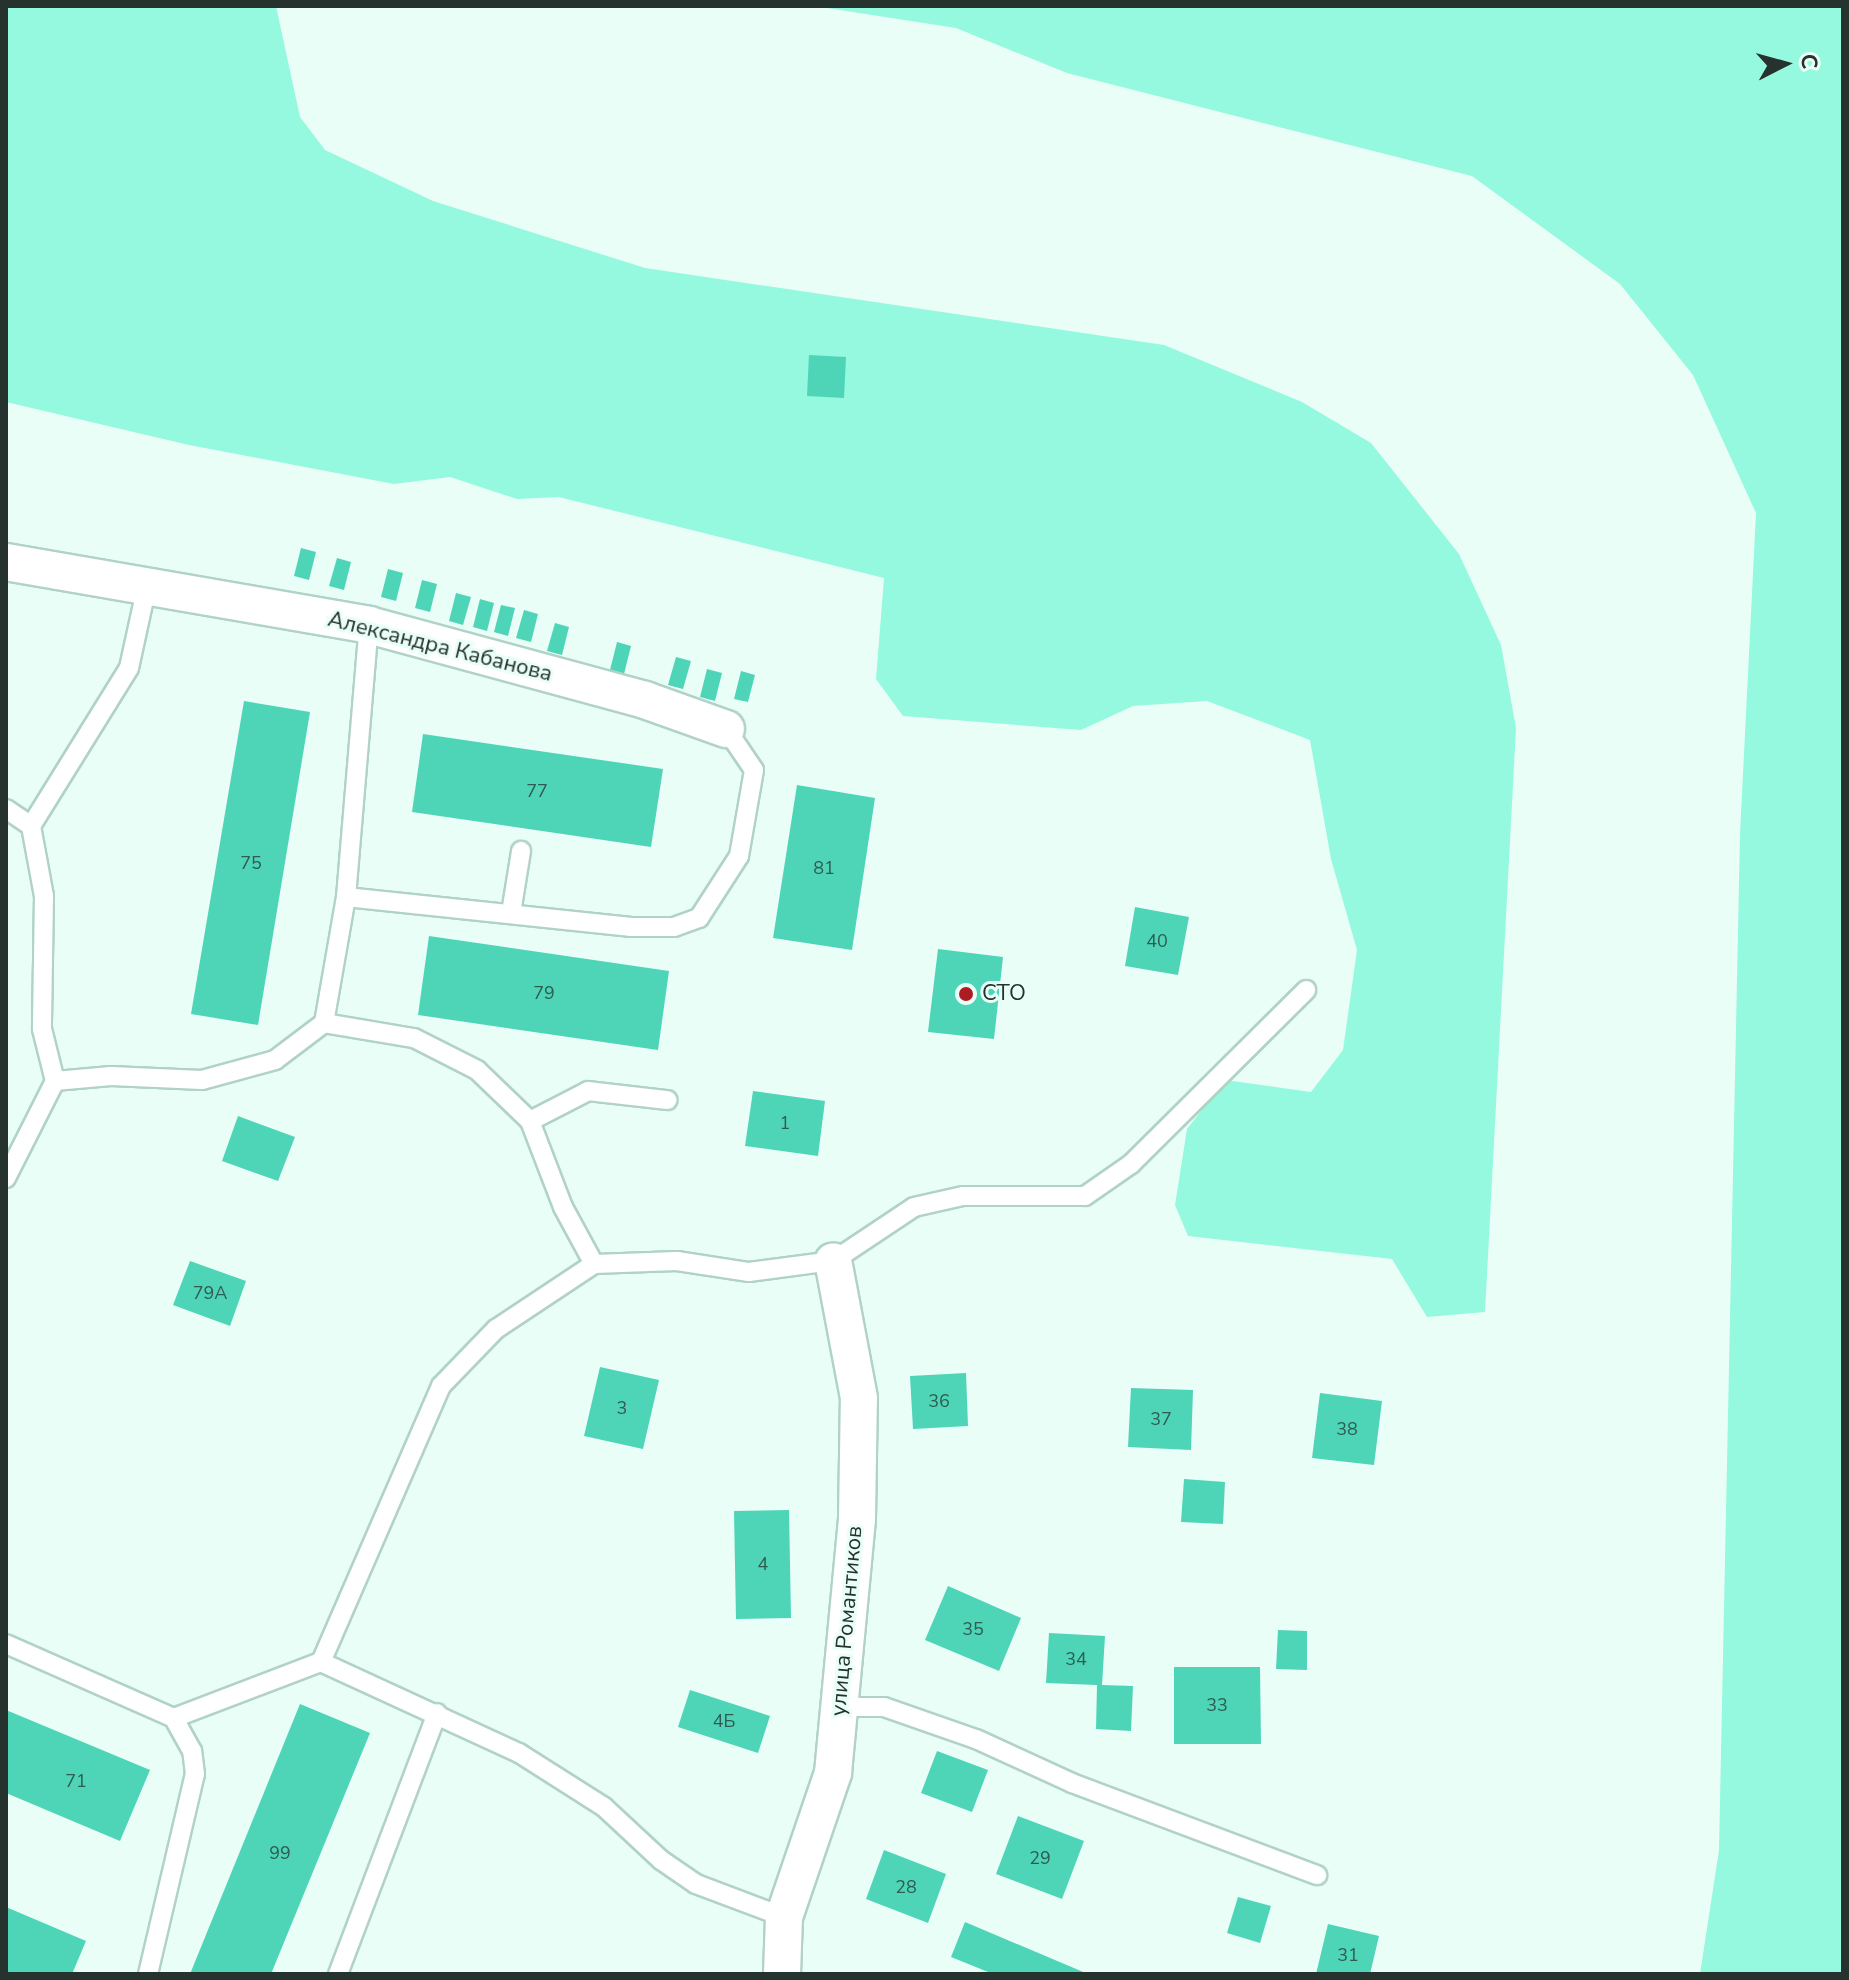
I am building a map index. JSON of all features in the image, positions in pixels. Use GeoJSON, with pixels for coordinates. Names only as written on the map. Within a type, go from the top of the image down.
{"type":"FeatureCollection","features":[{"type":"Feature","properties":{"kind":"street","name":"Александра Кабанова"},"geometry":{"type":"LineString","coordinates":[[6,562],[146,590],[369,625],[645,700],[726,729]]}},
{"type":"Feature","properties":{"kind":"street","name":"улица Романтиков"},"geometry":{"type":"LineString","coordinates":[[782,1974],[784,1917],[833,1773],[857,1519],[859,1398],[833,1261]]}},
{"type":"Feature","properties":{"kind":"lane"},"geometry":{"type":"LineString","coordinates":[[7,1174],[55,1081],[42,1029],[44,896],[31,826],[129,668],[146,590]]}},
{"type":"Feature","properties":{"kind":"lane"},"geometry":{"type":"LineString","coordinates":[[55,1081],[111,1076],[202,1080],[275,1060],[324,1023],[346,897],[369,625]]}},
{"type":"Feature","properties":{"kind":"lane"},"geometry":{"type":"LineString","coordinates":[[346,897],[631,927],[674,927],[699,918],[739,856],[754,770],[726,729]]}},
{"type":"Feature","properties":{"kind":"lane"},"geometry":{"type":"LineString","coordinates":[[6,809],[31,826]]}},
{"type":"Feature","properties":{"kind":"lane"},"geometry":{"type":"LineString","coordinates":[[511,913],[521,851]]}},
{"type":"Feature","properties":{"kind":"lane"},"geometry":{"type":"LineString","coordinates":[[321,1662],[441,1386],[496,1329],[594,1264],[677,1261],[749,1272],[833,1261],[914,1207],[963,1196],[1085,1196],[1131,1164],[1306,990]]}},
{"type":"Feature","properties":{"kind":"lane"},"geometry":{"type":"LineString","coordinates":[[324,1023],[414,1038],[477,1070],[530,1121],[563,1207],[594,1264]]}},
{"type":"Feature","properties":{"kind":"lane"},"geometry":{"type":"LineString","coordinates":[[530,1121],[588,1091],[667,1100]]}},
{"type":"Feature","properties":{"kind":"lane"},"geometry":{"type":"LineString","coordinates":[[6,1644],[174,1718],[192,1751],[195,1774],[148,1974]]}},
{"type":"Feature","properties":{"kind":"lane"},"geometry":{"type":"LineString","coordinates":[[174,1718],[321,1662],[519,1753],[604,1807],[661,1860],[696,1884],[784,1917]]}},
{"type":"Feature","properties":{"kind":"lane"},"geometry":{"type":"LineString","coordinates":[[838,1707],[884,1707],[976,1739],[1072,1783],[1317,1875]]}},
{"type":"Feature","properties":{"kind":"lane"},"geometry":{"type":"LineString","coordinates":[[338,1974],[437,1713]]}},
{"type":"Feature","properties":{"kind":"green space"},"geometry":{"type":"Polygon","coordinates":[[[6,6],[276,6],[300,117],[325,150],[433,201],[645,268],[1164,345],[1302,402],[1371,443],[1459,554],[1501,645],[1516,728],[1485,1312],[1427,1317],[1392,1259],[1188,1236],[1175,1205],[1187,1129],[1225,1080],[1311,1092],[1343,1050],[1357,950],[1331,859],[1310,740],[1207,701],[1133,706],[1081,730],[903,716],[876,679],[884,578],[559,497],[517,499],[450,477],[394,484],[189,445],[6,402],[6,6]]]}},
{"type":"Feature","properties":{"kind":"green space"},"geometry":{"type":"Polygon","coordinates":[[[814,6],[1843,6],[1843,1974],[1700,1974],[1719,1850],[1740,834],[1756,513],[1693,375],[1620,284],[1472,176],[1067,73],[956,28],[814,6]]]}},
{"type":"Feature","properties":{"kind":"building"},"geometry":{"type":"Polygon","coordinates":[[[809,355],[846,357],[844,398],[807,396],[809,355]]]}},
{"type":"Feature","properties":{"kind":"building"},"geometry":{"type":"Polygon","coordinates":[[[301,548],[316,552],[309,580],[294,576],[301,548]]]}},
{"type":"Feature","properties":{"kind":"building"},"geometry":{"type":"Polygon","coordinates":[[[337,558],[351,562],[344,590],[329,586],[337,558]]]}},
{"type":"Feature","properties":{"kind":"building"},"geometry":{"type":"Polygon","coordinates":[[[388,569],[403,573],[396,601],[381,597],[388,569]]]}},
{"type":"Feature","properties":{"kind":"building"},"geometry":{"type":"Polygon","coordinates":[[[422,580],[437,584],[430,612],[415,608],[422,580]]]}},
{"type":"Feature","properties":{"kind":"building"},"geometry":{"type":"Polygon","coordinates":[[[456,593],[471,597],[463,625],[449,621],[456,593]]]}},
{"type":"Feature","properties":{"kind":"building"},"geometry":{"type":"Polygon","coordinates":[[[480,599],[494,603],[487,631],[473,627],[480,599]]]}},
{"type":"Feature","properties":{"kind":"building"},"geometry":{"type":"Polygon","coordinates":[[[501,605],[515,608],[508,636],[494,632],[501,605]]]}},
{"type":"Feature","properties":{"kind":"building"},"geometry":{"type":"Polygon","coordinates":[[[524,610],[538,614],[531,642],[516,638],[524,610]]]}},
{"type":"Feature","properties":{"kind":"building"},"geometry":{"type":"Polygon","coordinates":[[[555,623],[569,627],[562,655],[547,651],[555,623]]]}},
{"type":"Feature","properties":{"kind":"building"},"geometry":{"type":"Polygon","coordinates":[[[617,642],[631,646],[624,674],[610,670],[617,642]]]}},
{"type":"Feature","properties":{"kind":"building"},"geometry":{"type":"Polygon","coordinates":[[[676,657],[691,661],[683,689],[668,685],[676,657]]]}},
{"type":"Feature","properties":{"kind":"building"},"geometry":{"type":"Polygon","coordinates":[[[707,669],[722,673],[715,701],[700,697],[707,669]]]}},
{"type":"Feature","properties":{"kind":"building"},"geometry":{"type":"Polygon","coordinates":[[[741,671],[755,675],[748,702],[734,699],[741,671]]]}},
{"type":"Feature","properties":{"kind":"building"},"geometry":{"type":"Polygon","coordinates":[[[244,701],[310,712],[258,1025],[191,1014],[244,701]]]}},
{"type":"Feature","properties":{"kind":"building"},"geometry":{"type":"Polygon","coordinates":[[[423,734],[663,769],[651,847],[412,812],[423,734]]]}},
{"type":"Feature","properties":{"kind":"building"},"geometry":{"type":"Polygon","coordinates":[[[797,785],[875,798],[852,950],[773,938],[797,785]]]}},
{"type":"Feature","properties":{"kind":"building"},"geometry":{"type":"Polygon","coordinates":[[[1135,907],[1189,917],[1178,975],[1125,966],[1135,907]]]}},
{"type":"Feature","properties":{"kind":"building"},"geometry":{"type":"Polygon","coordinates":[[[429,936],[669,971],[658,1050],[418,1015],[429,936]]]}},
{"type":"Feature","properties":{"kind":"building","name":"СТО"},"geometry":{"type":"Polygon","coordinates":[[[938,949],[1003,957],[994,1039],[928,1032],[938,949]]]}},
{"type":"Feature","properties":{"kind":"building"},"geometry":{"type":"Polygon","coordinates":[[[753,1091],[825,1101],[818,1156],[745,1146],[753,1091]]]}},
{"type":"Feature","properties":{"kind":"building"},"geometry":{"type":"Polygon","coordinates":[[[238,1116],[295,1137],[278,1181],[222,1161],[238,1116]]]}},
{"type":"Feature","properties":{"kind":"building"},"geometry":{"type":"Polygon","coordinates":[[[190,1261],[246,1281],[230,1326],[173,1305],[190,1261]]]}},
{"type":"Feature","properties":{"kind":"building"},"geometry":{"type":"Polygon","coordinates":[[[600,1367],[659,1380],[643,1449],[584,1436],[600,1367]]]}},
{"type":"Feature","properties":{"kind":"building"},"geometry":{"type":"Polygon","coordinates":[[[966,1373],[968,1426],[913,1429],[910,1376],[966,1373]]]}},
{"type":"Feature","properties":{"kind":"building"},"geometry":{"type":"Polygon","coordinates":[[[1131,1388],[1193,1390],[1191,1450],[1128,1447],[1131,1388]]]}},
{"type":"Feature","properties":{"kind":"building"},"geometry":{"type":"Polygon","coordinates":[[[1320,1393],[1382,1401],[1374,1465],[1312,1458],[1320,1393]]]}},
{"type":"Feature","properties":{"kind":"building"},"geometry":{"type":"Polygon","coordinates":[[[1184,1479],[1225,1482],[1223,1524],[1181,1522],[1184,1479]]]}},
{"type":"Feature","properties":{"kind":"building"},"geometry":{"type":"Polygon","coordinates":[[[789,1510],[791,1618],[736,1619],[734,1511],[789,1510]]]}},
{"type":"Feature","properties":{"kind":"building"},"geometry":{"type":"Polygon","coordinates":[[[948,1586],[1021,1618],[999,1671],[925,1640],[948,1586]]]}},
{"type":"Feature","properties":{"kind":"building"},"geometry":{"type":"Polygon","coordinates":[[[1278,1630],[1307,1631],[1307,1670],[1276,1669],[1278,1630]]]}},
{"type":"Feature","properties":{"kind":"building"},"geometry":{"type":"Polygon","coordinates":[[[1049,1633],[1105,1636],[1102,1685],[1133,1686],[1131,1731],[1096,1729],[1097,1685],[1046,1683],[1049,1633]]]}},
{"type":"Feature","properties":{"kind":"building"},"geometry":{"type":"Polygon","coordinates":[[[1174,1667],[1260,1667],[1261,1744],[1174,1744],[1174,1667]]]}},
{"type":"Feature","properties":{"kind":"building"},"geometry":{"type":"Polygon","coordinates":[[[690,1690],[770,1716],[758,1753],[678,1727],[690,1690]]]}},
{"type":"Feature","properties":{"kind":"building"},"geometry":{"type":"Polygon","coordinates":[[[300,1704],[370,1733],[271,1974],[190,1974],[300,1704]]]}},
{"type":"Feature","properties":{"kind":"building"},"geometry":{"type":"Polygon","coordinates":[[[6,1710],[150,1770],[120,1841],[6,1793],[6,1710]]]}},
{"type":"Feature","properties":{"kind":"building"},"geometry":{"type":"Polygon","coordinates":[[[937,1751],[988,1770],[972,1812],[921,1793],[937,1751]]]}},
{"type":"Feature","properties":{"kind":"building"},"geometry":{"type":"Polygon","coordinates":[[[1018,1816],[1084,1841],[1062,1899],[996,1874],[1018,1816]]]}},
{"type":"Feature","properties":{"kind":"building"},"geometry":{"type":"Polygon","coordinates":[[[884,1850],[946,1874],[928,1923],[866,1899],[884,1850]]]}},
{"type":"Feature","properties":{"kind":"building"},"geometry":{"type":"Polygon","coordinates":[[[1238,1897],[1271,1906],[1260,1943],[1227,1933],[1238,1897]]]}},
{"type":"Feature","properties":{"kind":"building"},"geometry":{"type":"Polygon","coordinates":[[[6,1907],[86,1941],[72,1974],[6,1974],[6,1907]]]}},
{"type":"Feature","properties":{"kind":"building"},"geometry":{"type":"Polygon","coordinates":[[[965,1922],[1088,1974],[993,1974],[951,1957],[965,1922]]]}},
{"type":"Feature","properties":{"kind":"building"},"geometry":{"type":"Polygon","coordinates":[[[1328,1924],[1379,1936],[1370,1974],[1316,1974],[1328,1924]]]}},
{"type":"Feature","properties":{"kind":"place","name":"СТО"},"geometry":{"type":"Point","coordinates":[966,994]}}]}
